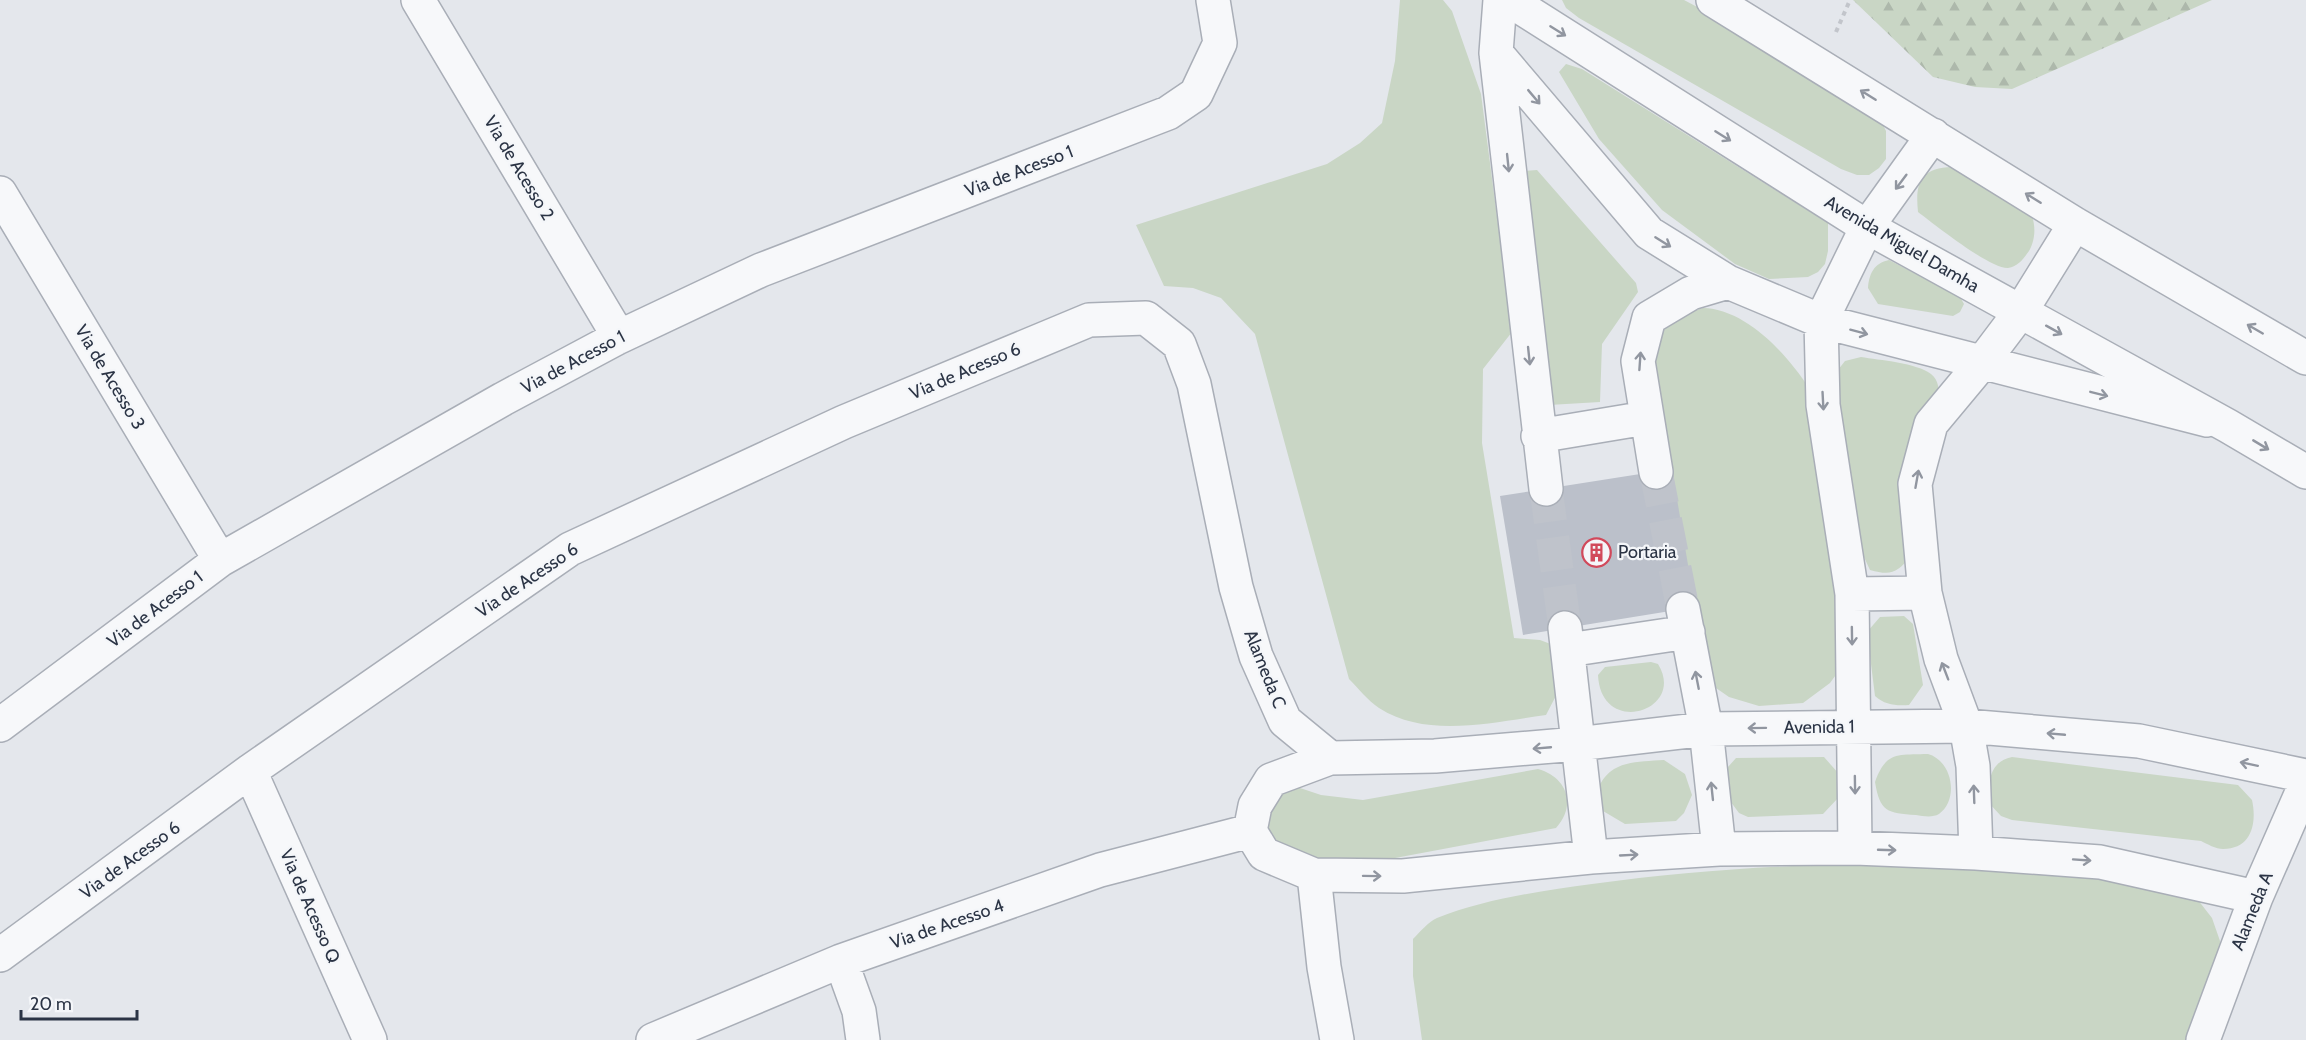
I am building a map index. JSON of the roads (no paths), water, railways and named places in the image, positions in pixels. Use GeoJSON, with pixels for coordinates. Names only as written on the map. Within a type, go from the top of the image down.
{"type":"FeatureCollection","features":[{"type":"Feature","properties":{"kind":"street","name":"Via de Acesso 2"},"geometry":{"type":"LineString","coordinates":[[418,0],[619,337]]}},
{"type":"Feature","properties":{"kind":"street","name":"Via de Acesso 1"},"geometry":{"type":"LineString","coordinates":[[0,725],[220,560],[503,399],[619,337],[761,270],[1168,113],[1196,94],[1220,43],[1214,0]]}},
{"type":"Feature","properties":{"kind":"street"},"geometry":{"type":"LineString","coordinates":[[1500,0],[1496,53],[1538,436],[1546,489]]}},
{"type":"Feature","properties":{"kind":"street","name":"Avenida Miguel Damha"},"geometry":{"type":"LineString","coordinates":[[1509,0],[1867,227],[2228,426],[2306,472]]}},
{"type":"Feature","properties":{"kind":"street"},"geometry":{"type":"LineString","coordinates":[[1713,0],[2075,224],[2306,358]]}},
{"type":"Feature","properties":{"kind":"street"},"geometry":{"type":"LineString","coordinates":[[1496,53],[1649,233],[1728,282],[1821,321],[2228,426]]}},
{"type":"Feature","properties":{"kind":"street"},"geometry":{"type":"LineString","coordinates":[[1855,848],[1852,594],[1823,405],[1821,321],[1867,227],[1913,167],[1933,135]]}},
{"type":"Feature","properties":{"kind":"street","name":"Via de Acesso 3"},"geometry":{"type":"LineString","coordinates":[[0,193],[220,560]]}},
{"type":"Feature","properties":{"kind":"street"},"geometry":{"type":"LineString","coordinates":[[1976,852],[1973,766],[1966,726],[1941,659],[1925,593],[1915,484],[1932,424],[2021,311],[2075,224]]}},
{"type":"Feature","properties":{"kind":"street"},"geometry":{"type":"LineString","coordinates":[[1656,472],[1638,361],[1649,318],[1691,293],[1728,282]]}},
{"type":"Feature","properties":{"kind":"street","name":"Via de Acesso 6"},"geometry":{"type":"LineString","coordinates":[[0,955],[250,771],[570,549],[834,427],[1089,320],[1146,318],[1179,344]]}},
{"type":"Feature","properties":{"kind":"street","name":"Alameda C"},"geometry":{"type":"LineString","coordinates":[[1179,344],[1194,384],[1236,587],[1256,656],[1285,721],[1330,758]]}},
{"type":"Feature","properties":{"kind":"street"},"geometry":{"type":"LineString","coordinates":[[1538,436],[1646,418]]}},
{"type":"Feature","properties":{"kind":"street"},"geometry":{"type":"LineString","coordinates":[[1852,594],[1925,593]]}},
{"type":"Feature","properties":{"kind":"street"},"geometry":{"type":"LineString","coordinates":[[1591,857],[1567,639],[1685,620],[1706,729],[1719,849]]}},
{"type":"Feature","properties":{"kind":"street","name":"Avenida 1"},"geometry":{"type":"LineString","coordinates":[[1330,758],[1435,756],[1577,744],[1706,729],[1966,726],[2139,741],[2306,776]]}},
{"type":"Feature","properties":{"kind":"street"},"geometry":{"type":"LineString","coordinates":[[1330,758],[1271,780],[1255,806],[1250,831],[1264,854],[1314,875],[1403,876],[1591,857],[1719,849],[1855,848],[1976,852],[2100,862],[2256,897]]}},
{"type":"Feature","properties":{"kind":"street","name":"Via de Acesso Q"},"geometry":{"type":"LineString","coordinates":[[250,771],[370,1040]]}},
{"type":"Feature","properties":{"kind":"street","name":"Alameda A"},"geometry":{"type":"LineString","coordinates":[[2203,1040],[2256,897],[2306,783]]}},
{"type":"Feature","properties":{"kind":"street","name":"Via de Acesso 4"},"geometry":{"type":"LineString","coordinates":[[653,1040],[842,961],[1100,870],[1250,831]]}},
{"type":"Feature","properties":{"kind":"street"},"geometry":{"type":"LineString","coordinates":[[1314,875],[1324,967],[1337,1040]]}},
{"type":"Feature","properties":{"kind":"street"},"geometry":{"type":"LineString","coordinates":[[842,961],[859,1011],[863,1040]]}},
{"type":"Feature","properties":{"kind":"tunnel"},"geometry":{"type":"LineString","coordinates":[[1656,472],[1683,609]]}},
{"type":"Feature","properties":{"kind":"tunnel"},"geometry":{"type":"LineString","coordinates":[[1546,489],[1565,628]]}},
{"type":"Feature","properties":{"kind":"place","name":"Portaria"},"geometry":{"type":"Point","coordinates":[1597,552]}}]}
